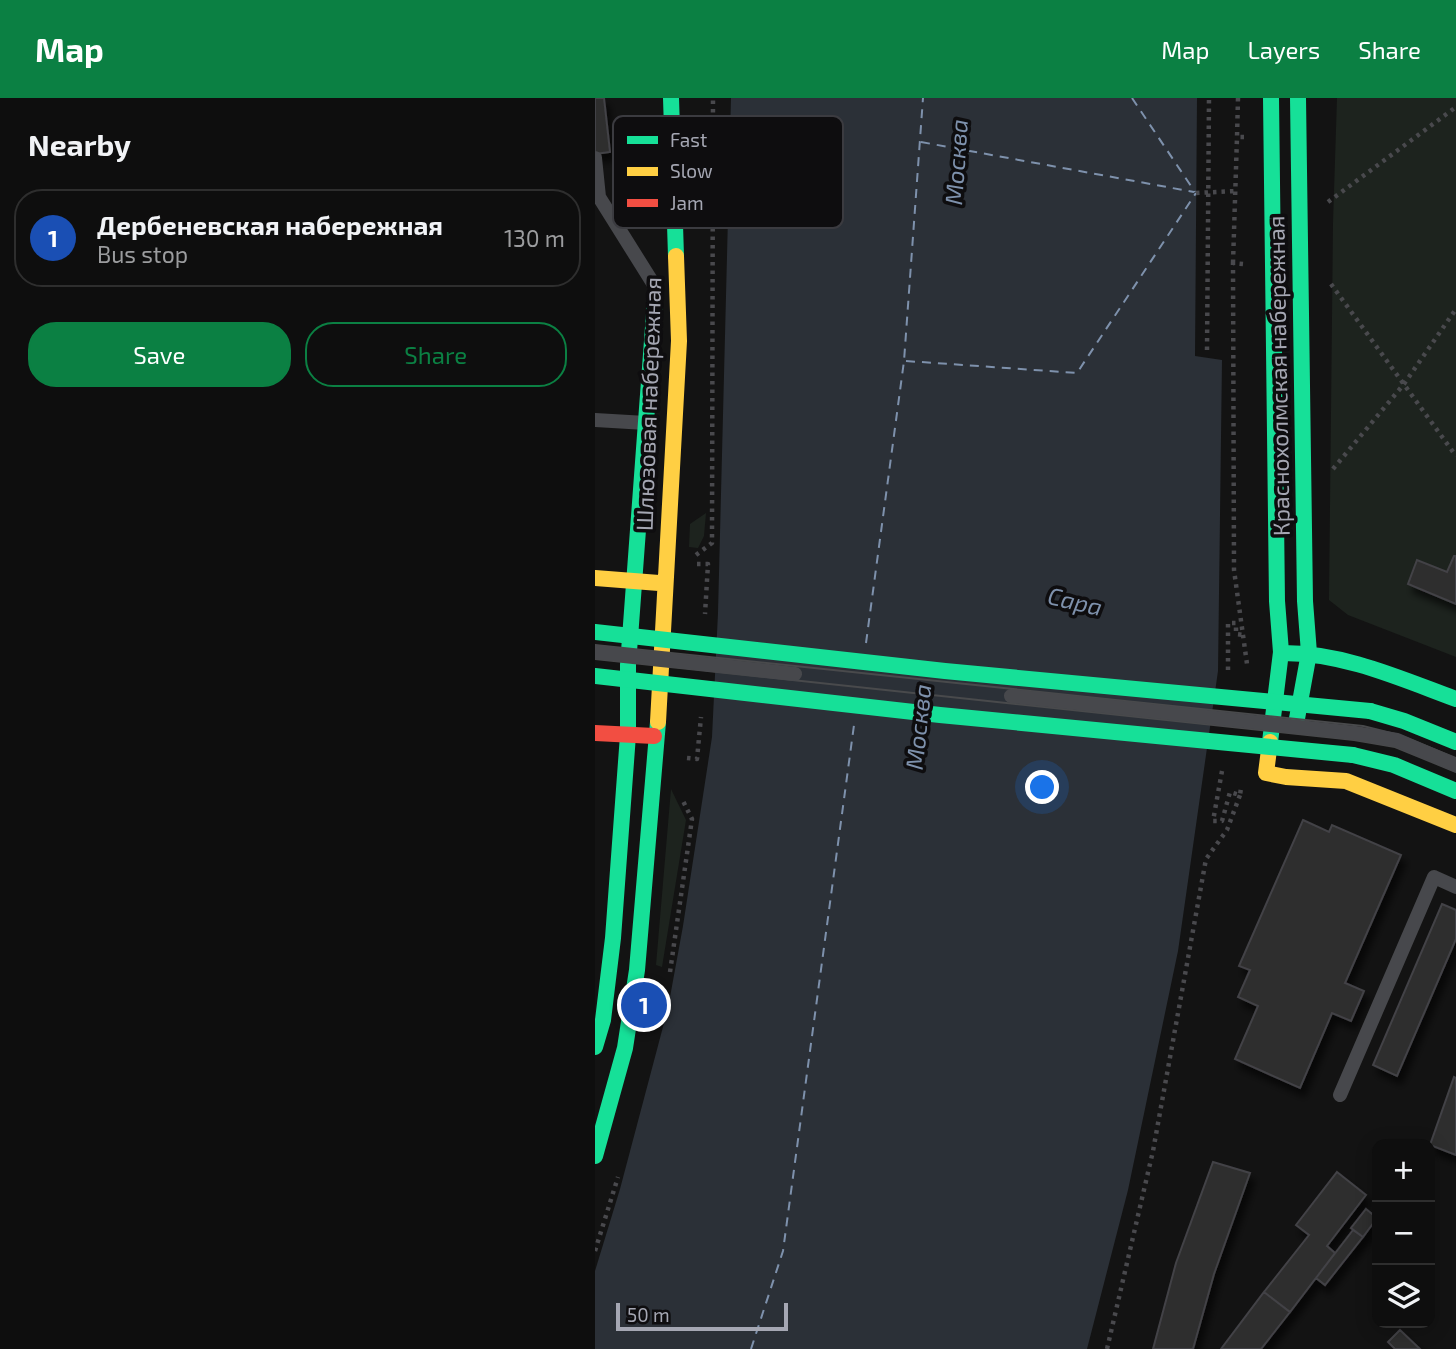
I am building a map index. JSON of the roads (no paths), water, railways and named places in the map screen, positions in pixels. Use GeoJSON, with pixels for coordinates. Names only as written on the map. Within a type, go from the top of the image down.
{"type":"FeatureCollection","features":[{"type":"Feature","properties":{"kind":"main road"},"geometry":{"type":"LineString","coordinates":[[656,98],[656,116]]}},
{"type":"Feature","properties":{"kind":"main road","name":"Шлюзовая набережная"},"geometry":{"type":"LineString","coordinates":[[671,98],[672,116]]}},
{"type":"Feature","properties":{"kind":"main road","name":"Краснохолмская набережная"},"geometry":{"type":"LineString","coordinates":[[1271,98],[1277,601],[1281,652],[1266,773],[1286,777],[1309,653],[1305,601],[1298,98]]}},
{"type":"Feature","properties":{"kind":"main road","name":"Шлюзовая набережная"},"geometry":{"type":"LineString","coordinates":[[595,1156],[625,1048],[637,970],[657,736],[679,341],[675,228]]}},
{"type":"Feature","properties":{"kind":"main road","name":"Шлюзовая набережная"},"geometry":{"type":"LineString","coordinates":[[595,1047],[603,1020],[613,938],[628,735],[628,664],[633,581],[657,262]]}},
{"type":"Feature","properties":{"kind":"main road"},"geometry":{"type":"LineString","coordinates":[[595,579],[666,583]]}},
{"type":"Feature","properties":{"kind":"main road"},"geometry":{"type":"LineString","coordinates":[[595,632],[959,672],[1370,711],[1404,721],[1456,742]]}},
{"type":"Feature","properties":{"kind":"main road"},"geometry":{"type":"LineString","coordinates":[[1281,652],[1309,653],[1352,661],[1456,699]]}},
{"type":"Feature","properties":{"kind":"main road"},"geometry":{"type":"LineString","coordinates":[[595,676],[940,715],[1353,755],[1394,765],[1456,791]]}},
{"type":"Feature","properties":{"kind":"main road"},"geometry":{"type":"LineString","coordinates":[[595,733],[657,736]]}},
{"type":"Feature","properties":{"kind":"main road"},"geometry":{"type":"LineString","coordinates":[[1286,777],[1346,781],[1456,825]]}},
{"type":"Feature","properties":{"kind":"lane"},"geometry":{"type":"LineString","coordinates":[[595,158],[599,197],[613,219]]}},
{"type":"Feature","properties":{"kind":"lane"},"geometry":{"type":"LineString","coordinates":[[618,228],[656,288]]}},
{"type":"Feature","properties":{"kind":"lane"},"geometry":{"type":"LineString","coordinates":[[595,420],[646,423]]}},
{"type":"Feature","properties":{"kind":"lane"},"geometry":{"type":"LineString","coordinates":[[595,652],[806,675]]}},
{"type":"Feature","properties":{"kind":"lane"},"geometry":{"type":"LineString","coordinates":[[999,695],[1355,733],[1397,740],[1456,765]]}},
{"type":"Feature","properties":{"kind":"lane"},"geometry":{"type":"LineString","coordinates":[[1340,1095],[1434,877],[1456,887]]}},
{"type":"Feature","properties":{"kind":"water"},"geometry":{"type":"Polygon","coordinates":[[[731,98],[1197,98],[1195,356],[1222,360],[1218,671],[1178,951],[1128,1190],[1087,1349],[595,1349],[595,1271],[620,1189],[668,1008],[712,737],[718,613],[728,228],[843,228],[843,116],[731,116],[731,98]]]}},
{"type":"Feature","properties":{"kind":"tram line"},"geometry":{"type":"LineString","coordinates":[[595,645],[1363,726],[1399,735],[1456,758]]}},
{"type":"Feature","properties":{"kind":"tram line"},"geometry":{"type":"LineString","coordinates":[[595,659],[1354,740],[1395,747],[1456,772]]}},
{"type":"Feature","properties":{"kind":"place","name":"Дербеневская набережная"},"geometry":{"type":"Point","coordinates":[644,1005]}},
{"type":"Feature","properties":{"kind":"water label","name":"Москва"},"geometry":{"type":"Point","coordinates":[957,162]}},
{"type":"Feature","properties":{"kind":"water label","name":"Сара"},"geometry":{"type":"Point","coordinates":[1075,602]}},
{"type":"Feature","properties":{"kind":"water label","name":"Москва"},"geometry":{"type":"Point","coordinates":[919,727]}}]}
